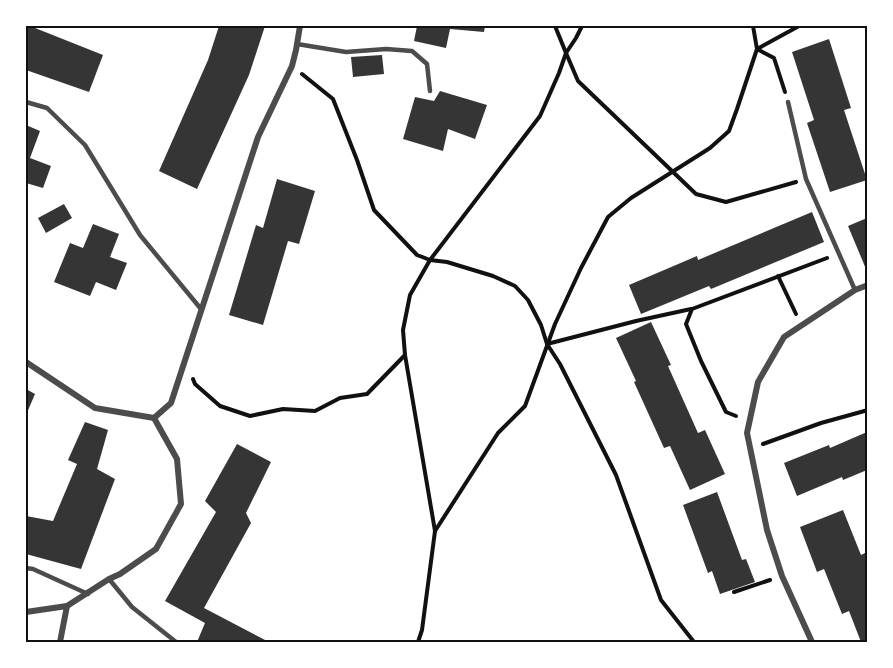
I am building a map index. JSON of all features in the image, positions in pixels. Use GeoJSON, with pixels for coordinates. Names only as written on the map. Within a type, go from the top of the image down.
{"type":"FeatureCollection","features":[{"type":"Feature","properties":{"kind":"street"},"geometry":{"type":"LineString","coordinates":[[154,418],[171,403],[258,137],[292,66],[300,26]]}},
{"type":"Feature","properties":{"kind":"street"},"geometry":{"type":"LineString","coordinates":[[812,642],[782,576],[767,530],[747,433],[758,382],[784,337],[855,290],[867,285]]}},
{"type":"Feature","properties":{"kind":"street"},"geometry":{"type":"LineString","coordinates":[[26,362],[95,408],[154,418]]}},
{"type":"Feature","properties":{"kind":"street"},"geometry":{"type":"LineString","coordinates":[[26,612],[67,606],[156,549],[181,504],[177,459],[154,418]]}},
{"type":"Feature","properties":{"kind":"street"},"geometry":{"type":"LineString","coordinates":[[60,642],[67,606]]}},
{"type":"Feature","properties":{"kind":"lane"},"geometry":{"type":"LineString","coordinates":[[297,44],[346,52],[386,49],[412,51],[427,64],[430,91]]}},
{"type":"Feature","properties":{"kind":"lane"},"geometry":{"type":"LineString","coordinates":[[26,102],[46,108],[85,145],[140,235],[201,309]]}},
{"type":"Feature","properties":{"kind":"lane"},"geometry":{"type":"LineString","coordinates":[[788,102],[806,179],[855,290]]}},
{"type":"Feature","properties":{"kind":"lane"},"geometry":{"type":"LineString","coordinates":[[26,568],[88,594]]}},
{"type":"Feature","properties":{"kind":"lane"},"geometry":{"type":"LineString","coordinates":[[109,579],[132,607],[176,642]]}},
{"type":"Feature","properties":{"kind":"path"},"geometry":{"type":"LineString","coordinates":[[555,26],[578,81],[696,194],[726,202],[806,179]]}},
{"type":"Feature","properties":{"kind":"path"},"geometry":{"type":"LineString","coordinates":[[418,642],[422,630],[435,531],[405,355],[403,330],[410,295],[430,260],[540,116],[566,53],[582,26]]}},
{"type":"Feature","properties":{"kind":"path"},"geometry":{"type":"LineString","coordinates":[[435,531],[498,433],[525,406],[548,344],[581,268],[608,218],[631,198],[710,148],[729,131],[757,49],[753,26]]}},
{"type":"Feature","properties":{"kind":"path"},"geometry":{"type":"LineString","coordinates":[[757,49],[799,26]]}},
{"type":"Feature","properties":{"kind":"path"},"geometry":{"type":"LineString","coordinates":[[757,49],[774,58],[788,102]]}},
{"type":"Feature","properties":{"kind":"path"},"geometry":{"type":"LineString","coordinates":[[292,66],[333,99],[374,210],[417,255],[493,276],[515,286],[528,300],[548,344],[616,475],[661,600],[694,642]]}},
{"type":"Feature","properties":{"kind":"path"},"geometry":{"type":"LineString","coordinates":[[548,344],[692,309],[839,254]]}},
{"type":"Feature","properties":{"kind":"path"},"geometry":{"type":"LineString","coordinates":[[778,276],[802,326]]}},
{"type":"Feature","properties":{"kind":"path"},"geometry":{"type":"LineString","coordinates":[[692,309],[686,324],[726,412],[750,423]]}},
{"type":"Feature","properties":{"kind":"path"},"geometry":{"type":"LineString","coordinates":[[186,355],[195,384],[220,406],[250,416],[283,409],[315,411],[340,398],[367,394],[405,355]]}},
{"type":"Feature","properties":{"kind":"path"},"geometry":{"type":"LineString","coordinates":[[751,448],[821,423],[867,410]]}},
{"type":"Feature","properties":{"kind":"path"},"geometry":{"type":"LineString","coordinates":[[734,592],[782,576]]}},
{"type":"Feature","properties":{"kind":"building"},"geometry":{"type":"Polygon","coordinates":[[[26,26],[103,55],[89,92],[26,70],[26,26]]]}},
{"type":"Feature","properties":{"kind":"building"},"geometry":{"type":"Polygon","coordinates":[[[219,26],[265,26],[249,75],[197,189],[159,171],[208,60],[219,26]]]}},
{"type":"Feature","properties":{"kind":"building"},"geometry":{"type":"Polygon","coordinates":[[[417,26],[485,26],[484,32],[450,29],[446,48],[414,41],[417,26]]]}},
{"type":"Feature","properties":{"kind":"building"},"geometry":{"type":"Polygon","coordinates":[[[829,39],[851,108],[844,110],[867,180],[830,192],[807,123],[814,120],[792,52],[829,39]]]}},
{"type":"Feature","properties":{"kind":"building"},"geometry":{"type":"Polygon","coordinates":[[[382,55],[384,74],[353,77],[351,57],[382,55]]]}},
{"type":"Feature","properties":{"kind":"building"},"geometry":{"type":"Polygon","coordinates":[[[440,91],[487,105],[475,139],[448,129],[443,151],[403,139],[415,97],[434,101],[440,91]]]}},
{"type":"Feature","properties":{"kind":"building"},"geometry":{"type":"Polygon","coordinates":[[[26,125],[40,131],[30,158],[51,166],[43,188],[26,183],[26,125]]]}},
{"type":"Feature","properties":{"kind":"building"},"geometry":{"type":"Polygon","coordinates":[[[277,179],[315,191],[299,244],[288,241],[263,325],[229,315],[256,225],[263,228],[277,179]]]}},
{"type":"Feature","properties":{"kind":"building"},"geometry":{"type":"Polygon","coordinates":[[[64,204],[72,218],[46,233],[38,218],[64,204]]]}},
{"type":"Feature","properties":{"kind":"building"},"geometry":{"type":"Polygon","coordinates":[[[812,212],[824,242],[711,289],[709,286],[641,314],[629,285],[697,256],[698,260],[812,212]]]}},
{"type":"Feature","properties":{"kind":"building"},"geometry":{"type":"Polygon","coordinates":[[[867,218],[867,268],[866,269],[848,226],[867,218]]]}},
{"type":"Feature","properties":{"kind":"building"},"geometry":{"type":"Polygon","coordinates":[[[93,224],[119,234],[110,257],[127,263],[116,290],[96,282],[90,296],[54,282],[70,243],[83,248],[93,224]]]}},
{"type":"Feature","properties":{"kind":"building"},"geometry":{"type":"Polygon","coordinates":[[[651,322],[698,433],[705,430],[725,474],[690,490],[670,446],[664,448],[616,338],[651,322]]]}},
{"type":"Feature","properties":{"kind":"building"},"geometry":{"type":"Polygon","coordinates":[[[26,389],[35,394],[26,415],[26,389]]]}},
{"type":"Feature","properties":{"kind":"building"},"geometry":{"type":"Polygon","coordinates":[[[85,422],[108,430],[97,469],[115,479],[81,569],[26,554],[26,516],[53,521],[77,464],[68,460],[85,422]]]}},
{"type":"Feature","properties":{"kind":"building"},"geometry":{"type":"Polygon","coordinates":[[[867,432],[867,470],[843,480],[842,477],[797,496],[784,463],[829,445],[830,448],[867,432]]]}},
{"type":"Feature","properties":{"kind":"building"},"geometry":{"type":"Polygon","coordinates":[[[237,444],[271,462],[246,513],[251,523],[204,608],[269,642],[197,642],[205,623],[165,601],[216,512],[205,501],[237,444]]]}},
{"type":"Feature","properties":{"kind":"building"},"geometry":{"type":"Polygon","coordinates":[[[717,492],[742,560],[746,559],[755,582],[720,594],[712,571],[708,573],[683,505],[717,492]]]}},
{"type":"Feature","properties":{"kind":"building"},"geometry":{"type":"Polygon","coordinates":[[[843,510],[861,555],[867,552],[867,642],[861,642],[849,611],[842,614],[824,569],[817,572],[800,527],[843,510]]]}}]}
